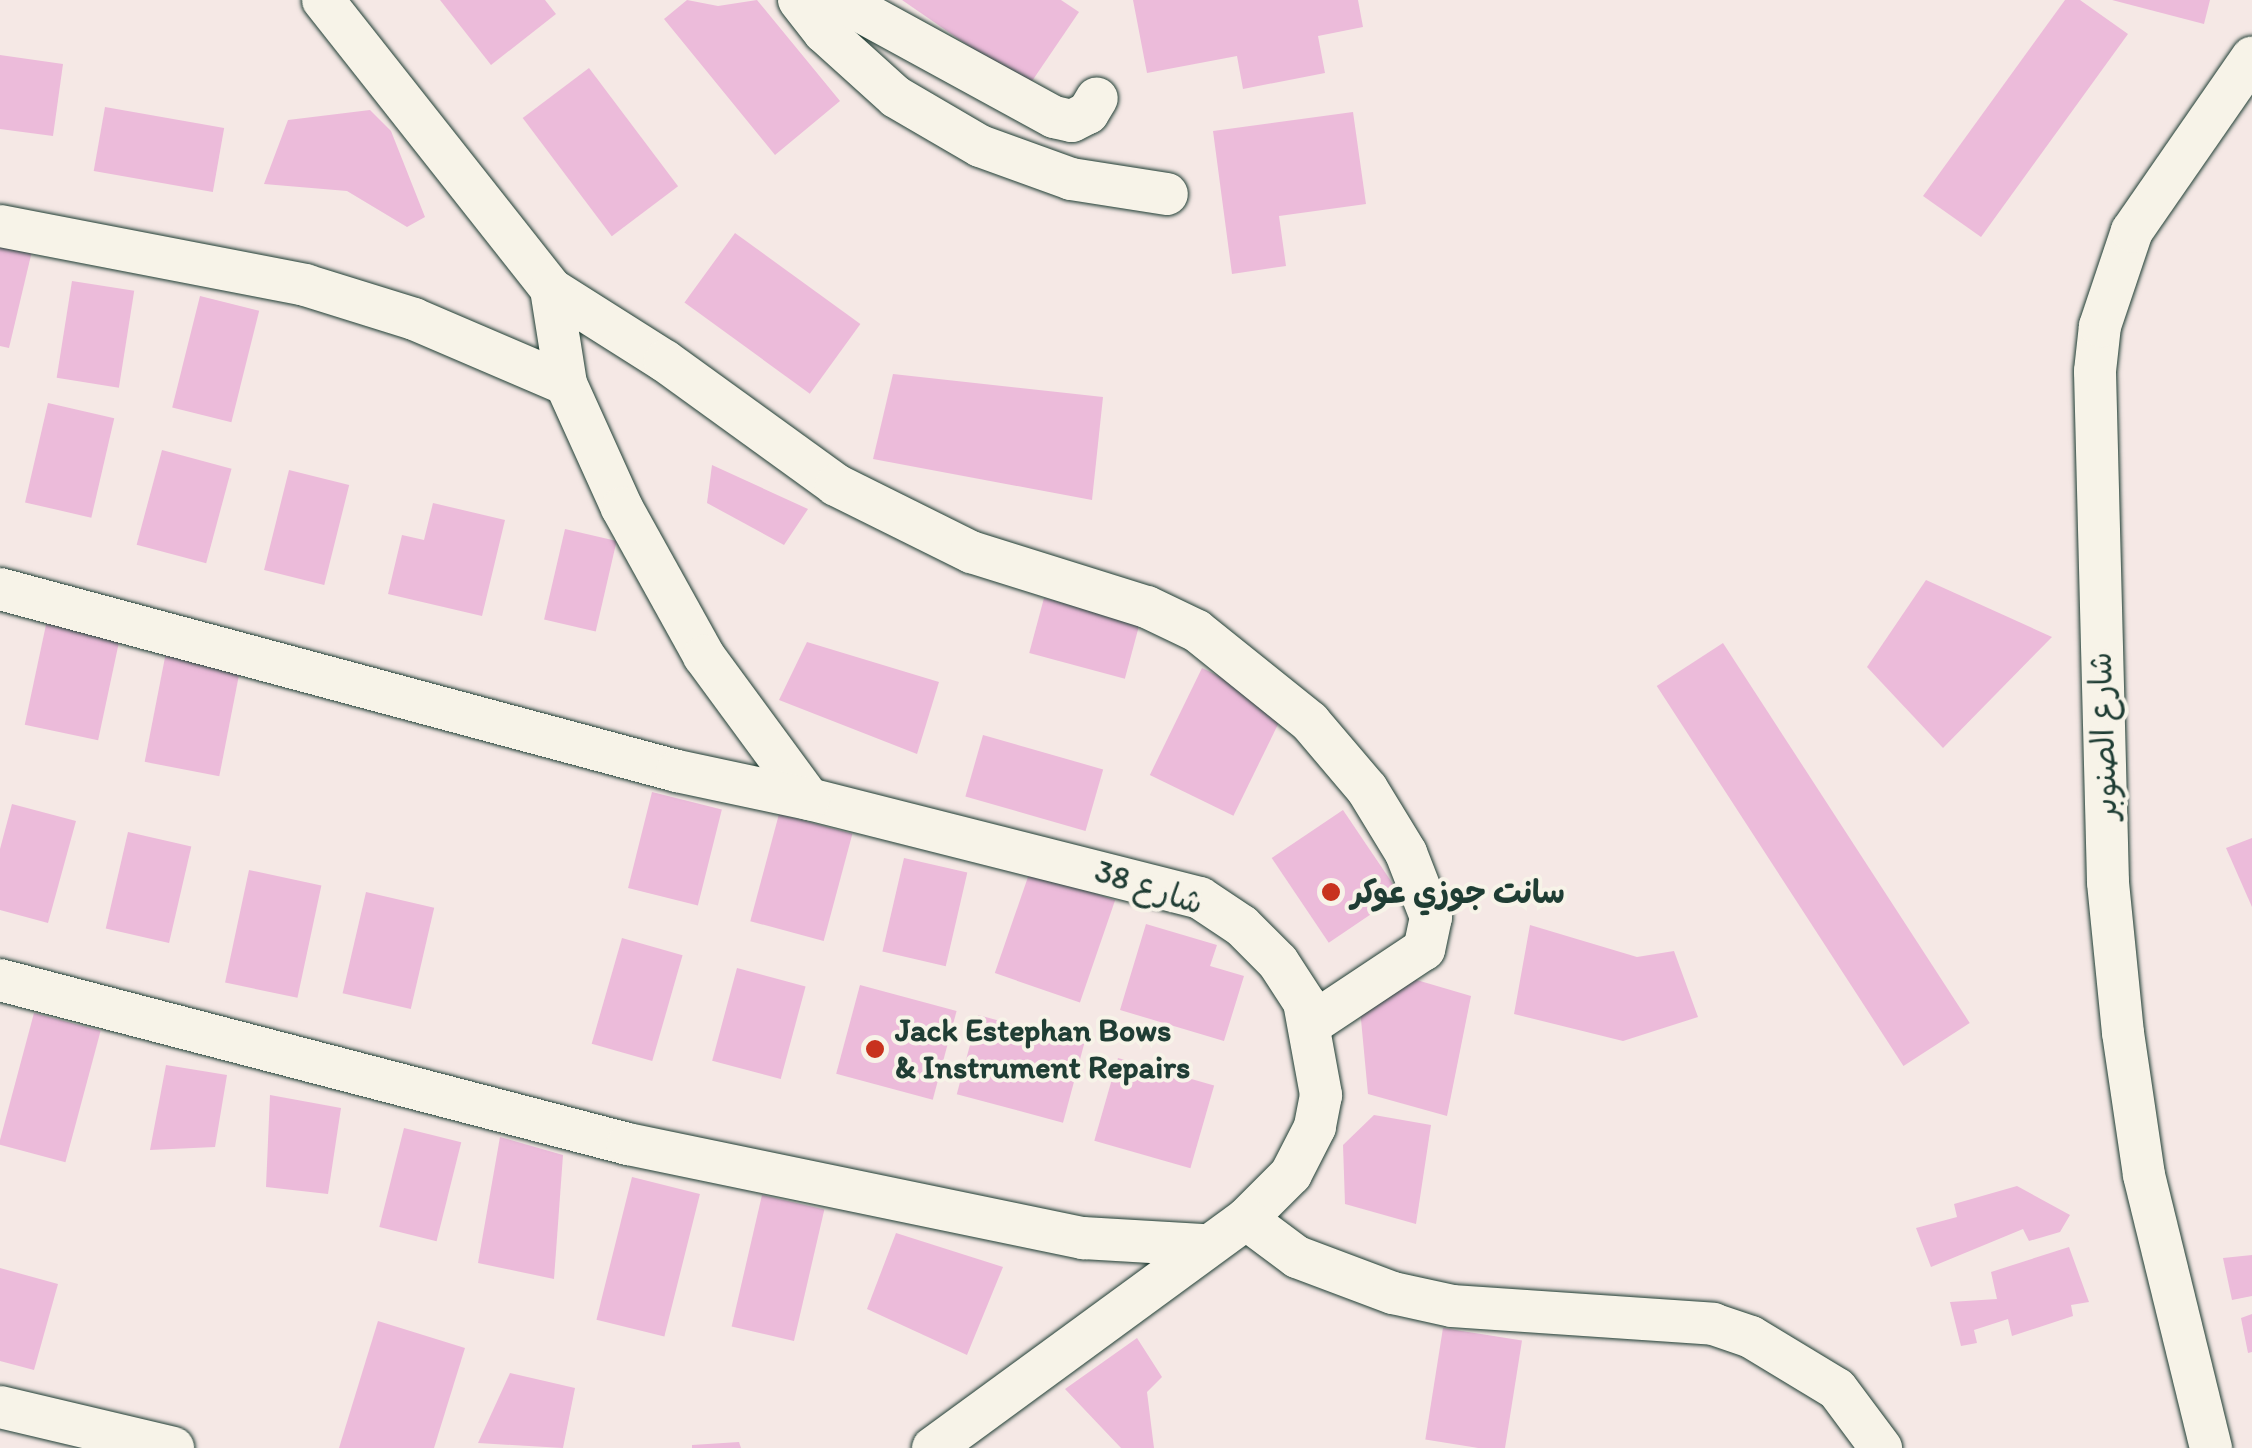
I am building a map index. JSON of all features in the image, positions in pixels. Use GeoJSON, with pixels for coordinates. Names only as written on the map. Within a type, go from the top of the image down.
{"type":"FeatureCollection","features":[{"type":"Feature","properties":{"kind":"street"},"geometry":{"type":"LineString","coordinates":[[323,0],[551,288],[666,361],[836,485],[971,552],[1146,607],[1197,632],[1310,722],[1367,790],[1412,866],[1431,917],[1424,949],[1311,1024]]}},
{"type":"Feature","properties":{"kind":"street"},"geometry":{"type":"LineString","coordinates":[[799,0],[824,32],[896,97],[980,146],[1071,179],[1167,194]]}},
{"type":"Feature","properties":{"kind":"street"},"geometry":{"type":"LineString","coordinates":[[840,0],[1054,117],[1072,121],[1088,113],[1097,98]]}},
{"type":"Feature","properties":{"kind":"street","name":"شارع الصنوبر"},"geometry":{"type":"LineString","coordinates":[[2211,1448],[2144,1175],[2123,1033],[2108,882],[2095,371],[2100,326],[2132,231],[2252,58]]}},
{"type":"Feature","properties":{"kind":"street"},"geometry":{"type":"LineString","coordinates":[[0,226],[305,284],[414,319],[566,384]]}},
{"type":"Feature","properties":{"kind":"street"},"geometry":{"type":"LineString","coordinates":[[551,288],[566,384],[622,508],[704,656],[809,799]]}},
{"type":"Feature","properties":{"kind":"street","name":"شارع 38"},"geometry":{"type":"LineString","coordinates":[[0,589],[677,771],[809,799],[1200,898],[1242,926],[1278,962],[1311,1024],[1321,1095],[1315,1127],[1291,1174],[1246,1219],[1202,1245],[934,1448]]}},
{"type":"Feature","properties":{"kind":"street"},"geometry":{"type":"LineString","coordinates":[[0,980],[726,1166],[1082,1238],[1202,1245]]}},
{"type":"Feature","properties":{"kind":"street"},"geometry":{"type":"LineString","coordinates":[[1246,1219],[1297,1256],[1394,1293],[1514,1312],[1713,1324],[1751,1337],[1837,1390],[1881,1448]]}},
{"type":"Feature","properties":{"kind":"street"},"geometry":{"type":"LineString","coordinates":[[0,1408],[173,1448]]}},
{"type":"Feature","properties":{"kind":"building"},"geometry":{"type":"Polygon","coordinates":[[[440,0],[545,0],[556,14],[491,65],[440,0]]]}},
{"type":"Feature","properties":{"kind":"building"},"geometry":{"type":"Polygon","coordinates":[[[687,0],[718,6],[757,0],[840,101],[775,155],[664,19],[687,0]]]}},
{"type":"Feature","properties":{"kind":"building"},"geometry":{"type":"Polygon","coordinates":[[[902,0],[1061,0],[1079,12],[1028,87],[902,0]]]}},
{"type":"Feature","properties":{"kind":"building"},"geometry":{"type":"Polygon","coordinates":[[[1133,0],[1358,0],[1363,27],[1318,36],[1325,73],[1243,89],[1237,56],[1147,73],[1133,0]]]}},
{"type":"Feature","properties":{"kind":"building"},"geometry":{"type":"Polygon","coordinates":[[[2065,0],[2080,0],[2128,34],[1981,237],[1923,196],[2065,0]]]}},
{"type":"Feature","properties":{"kind":"building"},"geometry":{"type":"Polygon","coordinates":[[[2112,0],[2210,0],[2204,24],[2112,0]]]}},
{"type":"Feature","properties":{"kind":"building"},"geometry":{"type":"Polygon","coordinates":[[[0,55],[63,64],[53,136],[0,129],[0,55]]]}},
{"type":"Feature","properties":{"kind":"building"},"geometry":{"type":"Polygon","coordinates":[[[589,68],[678,186],[612,236],[523,118],[589,68]]]}},
{"type":"Feature","properties":{"kind":"building"},"geometry":{"type":"Polygon","coordinates":[[[105,107],[224,128],[213,192],[94,171],[105,107]]]}},
{"type":"Feature","properties":{"kind":"building"},"geometry":{"type":"Polygon","coordinates":[[[370,110],[391,131],[425,217],[407,227],[347,191],[264,184],[288,120],[370,110]]]}},
{"type":"Feature","properties":{"kind":"building"},"geometry":{"type":"Polygon","coordinates":[[[1353,112],[1366,204],[1279,216],[1286,266],[1232,274],[1213,131],[1353,112]]]}},
{"type":"Feature","properties":{"kind":"building"},"geometry":{"type":"Polygon","coordinates":[[[735,233],[860,324],[810,394],[684,303],[735,233]]]}},
{"type":"Feature","properties":{"kind":"building"},"geometry":{"type":"Polygon","coordinates":[[[0,243],[32,251],[9,348],[0,346],[0,243]]]}},
{"type":"Feature","properties":{"kind":"building"},"geometry":{"type":"Polygon","coordinates":[[[72,281],[134,291],[119,388],[57,378],[72,281]]]}},
{"type":"Feature","properties":{"kind":"building"},"geometry":{"type":"Polygon","coordinates":[[[200,296],[259,311],[231,422],[172,408],[200,296]]]}},
{"type":"Feature","properties":{"kind":"building"},"geometry":{"type":"Polygon","coordinates":[[[893,374],[1103,397],[1092,500],[873,459],[893,374]]]}},
{"type":"Feature","properties":{"kind":"building"},"geometry":{"type":"Polygon","coordinates":[[[48,403],[114,418],[91,518],[25,502],[48,403]]]}},
{"type":"Feature","properties":{"kind":"building"},"geometry":{"type":"Polygon","coordinates":[[[162,450],[232,469],[206,563],[137,545],[162,450]]]}},
{"type":"Feature","properties":{"kind":"building"},"geometry":{"type":"Polygon","coordinates":[[[712,465],[808,509],[784,545],[707,503],[712,465]]]}},
{"type":"Feature","properties":{"kind":"building"},"geometry":{"type":"Polygon","coordinates":[[[289,470],[349,485],[324,585],[264,570],[289,470]]]}},
{"type":"Feature","properties":{"kind":"building"},"geometry":{"type":"Polygon","coordinates":[[[433,503],[505,520],[482,616],[388,594],[402,535],[424,540],[433,503]]]}},
{"type":"Feature","properties":{"kind":"building"},"geometry":{"type":"Polygon","coordinates":[[[565,529],[617,541],[596,632],[544,620],[565,529]]]}},
{"type":"Feature","properties":{"kind":"building"},"geometry":{"type":"Polygon","coordinates":[[[1926,580],[2052,637],[1943,748],[1867,667],[1926,580]]]}},
{"type":"Feature","properties":{"kind":"building"},"geometry":{"type":"Polygon","coordinates":[[[1044,598],[1140,624],[1125,679],[1029,653],[1044,598]]]}},
{"type":"Feature","properties":{"kind":"building"},"geometry":{"type":"Polygon","coordinates":[[[47,620],[120,636],[98,740],[25,725],[47,620]]]}},
{"type":"Feature","properties":{"kind":"building"},"geometry":{"type":"Polygon","coordinates":[[[807,642],[939,682],[917,754],[779,700],[807,642]]]}},
{"type":"Feature","properties":{"kind":"building"},"geometry":{"type":"Polygon","coordinates":[[[1723,643],[1970,1023],[1903,1066],[1657,686],[1723,643]]]}},
{"type":"Feature","properties":{"kind":"building"},"geometry":{"type":"Polygon","coordinates":[[[167,647],[242,662],[219,776],[145,762],[167,647]]]}},
{"type":"Feature","properties":{"kind":"building"},"geometry":{"type":"Polygon","coordinates":[[[1202,668],[1286,709],[1233,816],[1150,775],[1202,668]]]}},
{"type":"Feature","properties":{"kind":"building"},"geometry":{"type":"Polygon","coordinates":[[[983,735],[1103,769],[1086,831],[965,797],[983,735]]]}},
{"type":"Feature","properties":{"kind":"building"},"geometry":{"type":"Polygon","coordinates":[[[652,792],[722,809],[698,905],[628,888],[652,792]]]}},
{"type":"Feature","properties":{"kind":"building"},"geometry":{"type":"Polygon","coordinates":[[[12,804],[76,821],[48,923],[0,910],[0,849],[12,804]]]}},
{"type":"Feature","properties":{"kind":"building"},"geometry":{"type":"Polygon","coordinates":[[[1343,810],[1400,895],[1329,943],[1272,858],[1343,810]]]}},
{"type":"Feature","properties":{"kind":"building"},"geometry":{"type":"Polygon","coordinates":[[[779,814],[852,834],[824,941],[750,921],[779,814]]]}},
{"type":"Feature","properties":{"kind":"building"},"geometry":{"type":"Polygon","coordinates":[[[128,832],[191,847],[169,943],[106,928],[128,832]]]}},
{"type":"Feature","properties":{"kind":"building"},"geometry":{"type":"Polygon","coordinates":[[[2252,838],[2252,907],[2226,848],[2252,838]]]}},
{"type":"Feature","properties":{"kind":"building"},"geometry":{"type":"Polygon","coordinates":[[[904,858],[967,873],[946,966],[882,952],[904,858]]]}},
{"type":"Feature","properties":{"kind":"building"},"geometry":{"type":"Polygon","coordinates":[[[249,870],[321,885],[297,998],[225,982],[249,870]]]}},
{"type":"Feature","properties":{"kind":"building"},"geometry":{"type":"Polygon","coordinates":[[[1030,871],[1115,900],[1080,1002],[995,973],[1030,871]]]}},
{"type":"Feature","properties":{"kind":"building"},"geometry":{"type":"Polygon","coordinates":[[[366,892],[434,908],[411,1009],[343,993],[366,892]]]}},
{"type":"Feature","properties":{"kind":"building"},"geometry":{"type":"Polygon","coordinates":[[[1146,924],[1217,945],[1210,966],[1244,976],[1224,1041],[1120,1010],[1146,924]]]}},
{"type":"Feature","properties":{"kind":"building"},"geometry":{"type":"Polygon","coordinates":[[[1530,925],[1637,957],[1674,951],[1698,1017],[1623,1041],[1514,1014],[1530,925]]]}},
{"type":"Feature","properties":{"kind":"building"},"geometry":{"type":"Polygon","coordinates":[[[622,938],[683,955],[652,1061],[592,1044],[622,938]]]}},
{"type":"Feature","properties":{"kind":"building"},"geometry":{"type":"Polygon","coordinates":[[[737,968],[806,986],[781,1079],[712,1061],[737,968]]]}},
{"type":"Feature","properties":{"kind":"building"},"geometry":{"type":"Polygon","coordinates":[[[1403,976],[1471,996],[1447,1116],[1368,1094],[1360,1009],[1403,976]]]}},
{"type":"Feature","properties":{"kind":"building"},"geometry":{"type":"Polygon","coordinates":[[[860,985],[957,1011],[933,1100],[836,1074],[860,985]]]}},
{"type":"Feature","properties":{"kind":"building"},"geometry":{"type":"Polygon","coordinates":[[[34,1013],[101,1031],[65,1162],[0,1145],[34,1013]]]}},
{"type":"Feature","properties":{"kind":"building"},"geometry":{"type":"Polygon","coordinates":[[[978,1015],[1084,1043],[1063,1123],[957,1094],[978,1015]]]}},
{"type":"Feature","properties":{"kind":"building"},"geometry":{"type":"Polygon","coordinates":[[[1118,1058],[1214,1086],[1190,1168],[1094,1141],[1118,1058]]]}},
{"type":"Feature","properties":{"kind":"building"},"geometry":{"type":"Polygon","coordinates":[[[166,1065],[227,1075],[215,1147],[150,1150],[166,1065]]]}},
{"type":"Feature","properties":{"kind":"building"},"geometry":{"type":"Polygon","coordinates":[[[270,1095],[341,1108],[328,1194],[266,1187],[270,1095]]]}},
{"type":"Feature","properties":{"kind":"building"},"geometry":{"type":"Polygon","coordinates":[[[1374,1115],[1431,1125],[1416,1224],[1345,1204],[1343,1145],[1374,1115]]]}},
{"type":"Feature","properties":{"kind":"building"},"geometry":{"type":"Polygon","coordinates":[[[404,1128],[461,1142],[437,1241],[379,1227],[404,1128]]]}},
{"type":"Feature","properties":{"kind":"building"},"geometry":{"type":"Polygon","coordinates":[[[500,1137],[563,1155],[554,1279],[478,1263],[500,1137]]]}},
{"type":"Feature","properties":{"kind":"building"},"geometry":{"type":"Polygon","coordinates":[[[632,1177],[700,1194],[664,1337],[596,1320],[632,1177]]]}},
{"type":"Feature","properties":{"kind":"building"},"geometry":{"type":"Polygon","coordinates":[[[2017,1186],[2070,1215],[2060,1232],[2029,1241],[2023,1229],[1931,1267],[1916,1228],[1957,1217],[1954,1204],[2017,1186]]]}},
{"type":"Feature","properties":{"kind":"building"},"geometry":{"type":"Polygon","coordinates":[[[762,1195],[824,1209],[794,1341],[732,1327],[762,1195]]]}},
{"type":"Feature","properties":{"kind":"building"},"geometry":{"type":"Polygon","coordinates":[[[896,1233],[1003,1267],[967,1355],[867,1309],[896,1233]]]}},
{"type":"Feature","properties":{"kind":"building"},"geometry":{"type":"Polygon","coordinates":[[[2069,1247],[2089,1302],[2071,1305],[2073,1316],[2012,1336],[2008,1319],[1974,1330],[1977,1343],[1961,1346],[1950,1302],[1997,1299],[1991,1272],[2069,1247]]]}},
{"type":"Feature","properties":{"kind":"building"},"geometry":{"type":"Polygon","coordinates":[[[2252,1255],[2252,1296],[2232,1300],[2223,1258],[2252,1255]]]}},
{"type":"Feature","properties":{"kind":"building"},"geometry":{"type":"Polygon","coordinates":[[[0,1268],[58,1284],[34,1370],[0,1361],[0,1268]]]}},
{"type":"Feature","properties":{"kind":"building"},"geometry":{"type":"Polygon","coordinates":[[[2252,1314],[2252,1352],[2248,1353],[2241,1318],[2252,1314]]]}},
{"type":"Feature","properties":{"kind":"building"},"geometry":{"type":"Polygon","coordinates":[[[378,1321],[465,1348],[434,1448],[339,1448],[378,1321]]]}},
{"type":"Feature","properties":{"kind":"building"},"geometry":{"type":"Polygon","coordinates":[[[1443,1328],[1522,1341],[1505,1448],[1425,1440],[1443,1328]]]}},
{"type":"Feature","properties":{"kind":"building"},"geometry":{"type":"Polygon","coordinates":[[[1137,1338],[1162,1377],[1147,1392],[1154,1448],[1121,1448],[1065,1389],[1137,1338]]]}},
{"type":"Feature","properties":{"kind":"building"},"geometry":{"type":"Polygon","coordinates":[[[510,1373],[575,1388],[563,1448],[478,1443],[510,1373]]]}},
{"type":"Feature","properties":{"kind":"building"},"geometry":{"type":"Polygon","coordinates":[[[739,1442],[741,1448],[692,1448],[692,1445],[739,1442]]]}},
{"type":"Feature","properties":{"kind":"place","name":"سانت جوزي عوكر"},"geometry":{"type":"Point","coordinates":[1331,892]}},
{"type":"Feature","properties":{"kind":"place","name":"Jack Estephan Bows & Instrument Repairs"},"geometry":{"type":"Point","coordinates":[875,1049]}}]}
